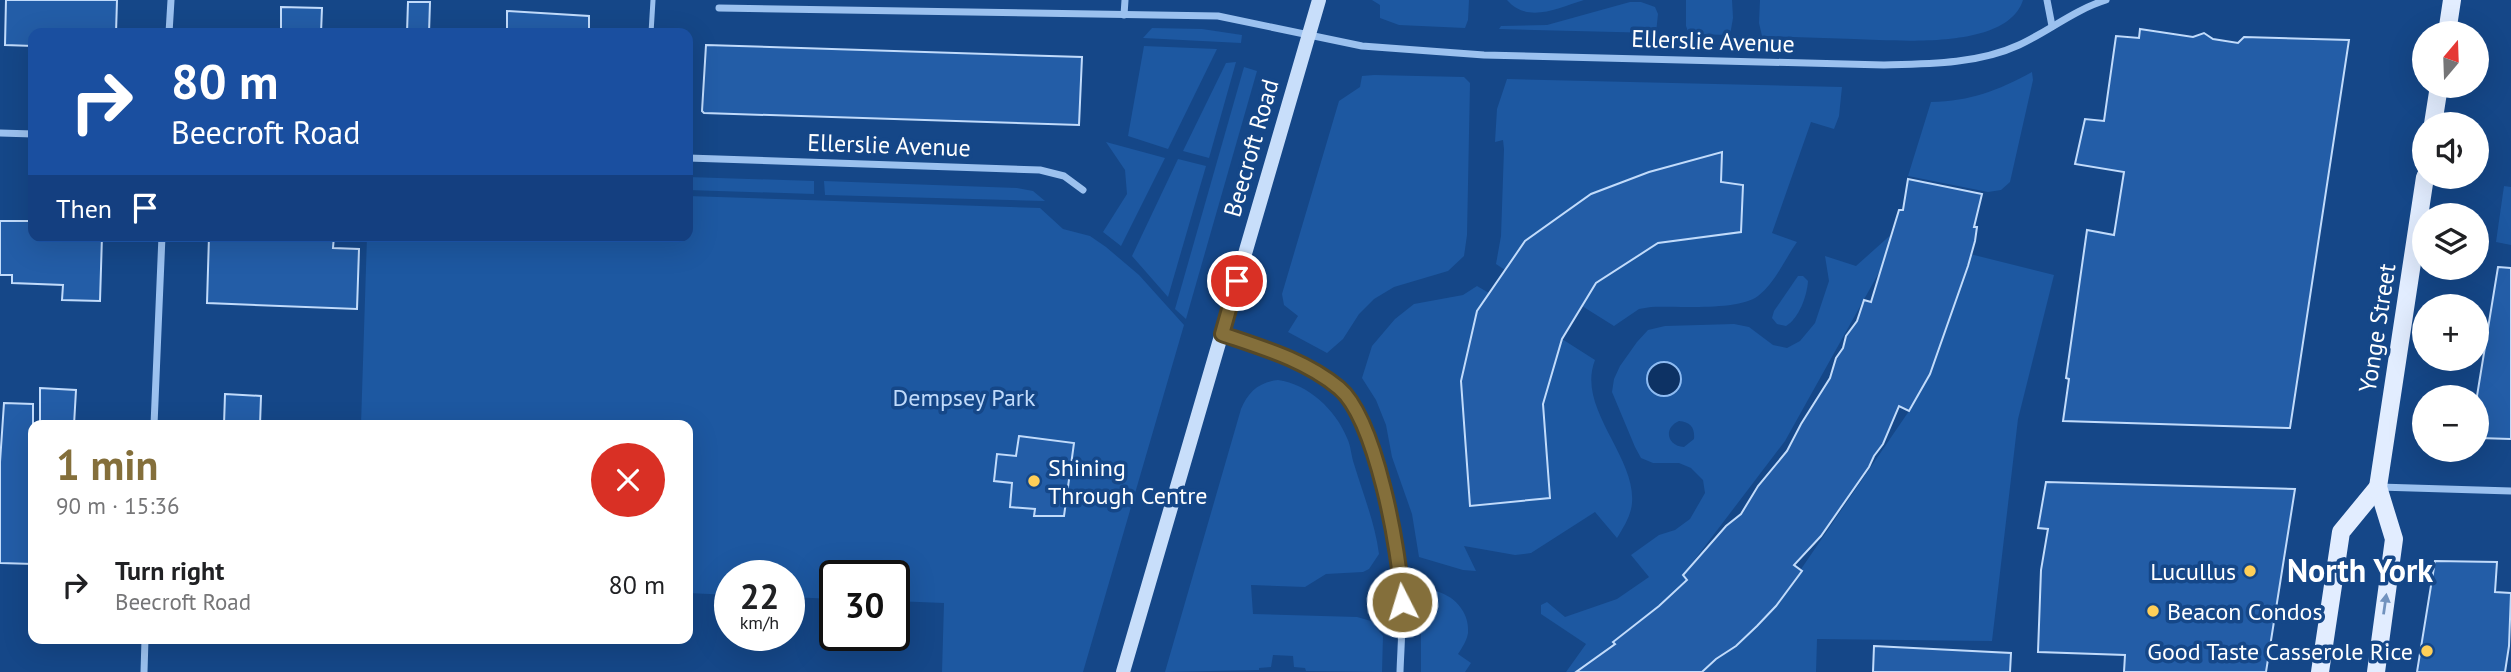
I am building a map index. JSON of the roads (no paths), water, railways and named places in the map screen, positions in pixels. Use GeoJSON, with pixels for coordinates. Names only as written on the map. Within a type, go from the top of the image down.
{"type":"FeatureCollection","features":[{"type":"Feature","properties":{"kind":"main road"},"geometry":{"type":"LineString","coordinates":[[2449,21],[2452,0]]}},
{"type":"Feature","properties":{"kind":"main road","name":"Yonge Street"},"geometry":{"type":"LineString","coordinates":[[2376,672],[2394,540],[2378,487],[2423,189]]}},
{"type":"Feature","properties":{"kind":"main road"},"geometry":{"type":"LineString","coordinates":[[2320,672],[2340,532],[2378,487]]}},
{"type":"Feature","properties":{"kind":"street"},"geometry":{"type":"LineString","coordinates":[[169,28],[171,0]]}},
{"type":"Feature","properties":{"kind":"street"},"geometry":{"type":"LineString","coordinates":[[1124,15],[1125,0]]}},
{"type":"Feature","properties":{"kind":"street","name":"Beecroft Road"},"geometry":{"type":"LineString","coordinates":[[1123,672],[1319,0]]}},
{"type":"Feature","properties":{"kind":"street"},"geometry":{"type":"LineString","coordinates":[[2047,0],[2052,26]]}},
{"type":"Feature","properties":{"kind":"street","name":"Ellerslie Avenue"},"geometry":{"type":"LineString","coordinates":[[719,8],[775,4],[1218,16],[1362,47],[1484,55],[1895,65],[1938,63],[1991,54],[2021,44],[2085,8],[2106,0]]}},
{"type":"Feature","properties":{"kind":"street"},"geometry":{"type":"LineString","coordinates":[[0,133],[28,135]]}},
{"type":"Feature","properties":{"kind":"street","name":"Ellerslie Avenue"},"geometry":{"type":"LineString","coordinates":[[693,158],[1040,170],[1064,176],[1083,190]]}},
{"type":"Feature","properties":{"kind":"street"},"geometry":{"type":"LineString","coordinates":[[154,420],[162,242]]}},
{"type":"Feature","properties":{"kind":"street"},"geometry":{"type":"LineString","coordinates":[[1222,334],[1284,355],[1318,373],[1340,389],[1360,417],[1372,450],[1398,555],[1402,602],[1400,672]]}},
{"type":"Feature","properties":{"kind":"street"},"geometry":{"type":"LineString","coordinates":[[2378,487],[2511,491]]}},
{"type":"Feature","properties":{"kind":"street"},"geometry":{"type":"LineString","coordinates":[[144,672],[145,644]]}},
{"type":"Feature","properties":{"kind":"lane"},"geometry":{"type":"LineString","coordinates":[[651,28],[653,0]]}},
{"type":"Feature","properties":{"kind":"place","name":"Shining Through Centre"},"geometry":{"type":"Point","coordinates":[1034,481]}},
{"type":"Feature","properties":{"kind":"place","name":"Lucullus"},"geometry":{"type":"Point","coordinates":[2250,571]}},
{"type":"Feature","properties":{"kind":"place","name":"Beacon Condos"},"geometry":{"type":"Point","coordinates":[2153,611]}},
{"type":"Feature","properties":{"kind":"place","name":"Good Taste Casserole Rice"},"geometry":{"type":"Point","coordinates":[2427,651]}},
{"type":"Feature","properties":{"kind":"district","name":"North York"},"geometry":{"type":"Point","coordinates":[2360,570]}},
{"type":"Feature","properties":{"kind":"park label","name":"Dempsey Park"},"geometry":{"type":"Point","coordinates":[964,397]}}]}
